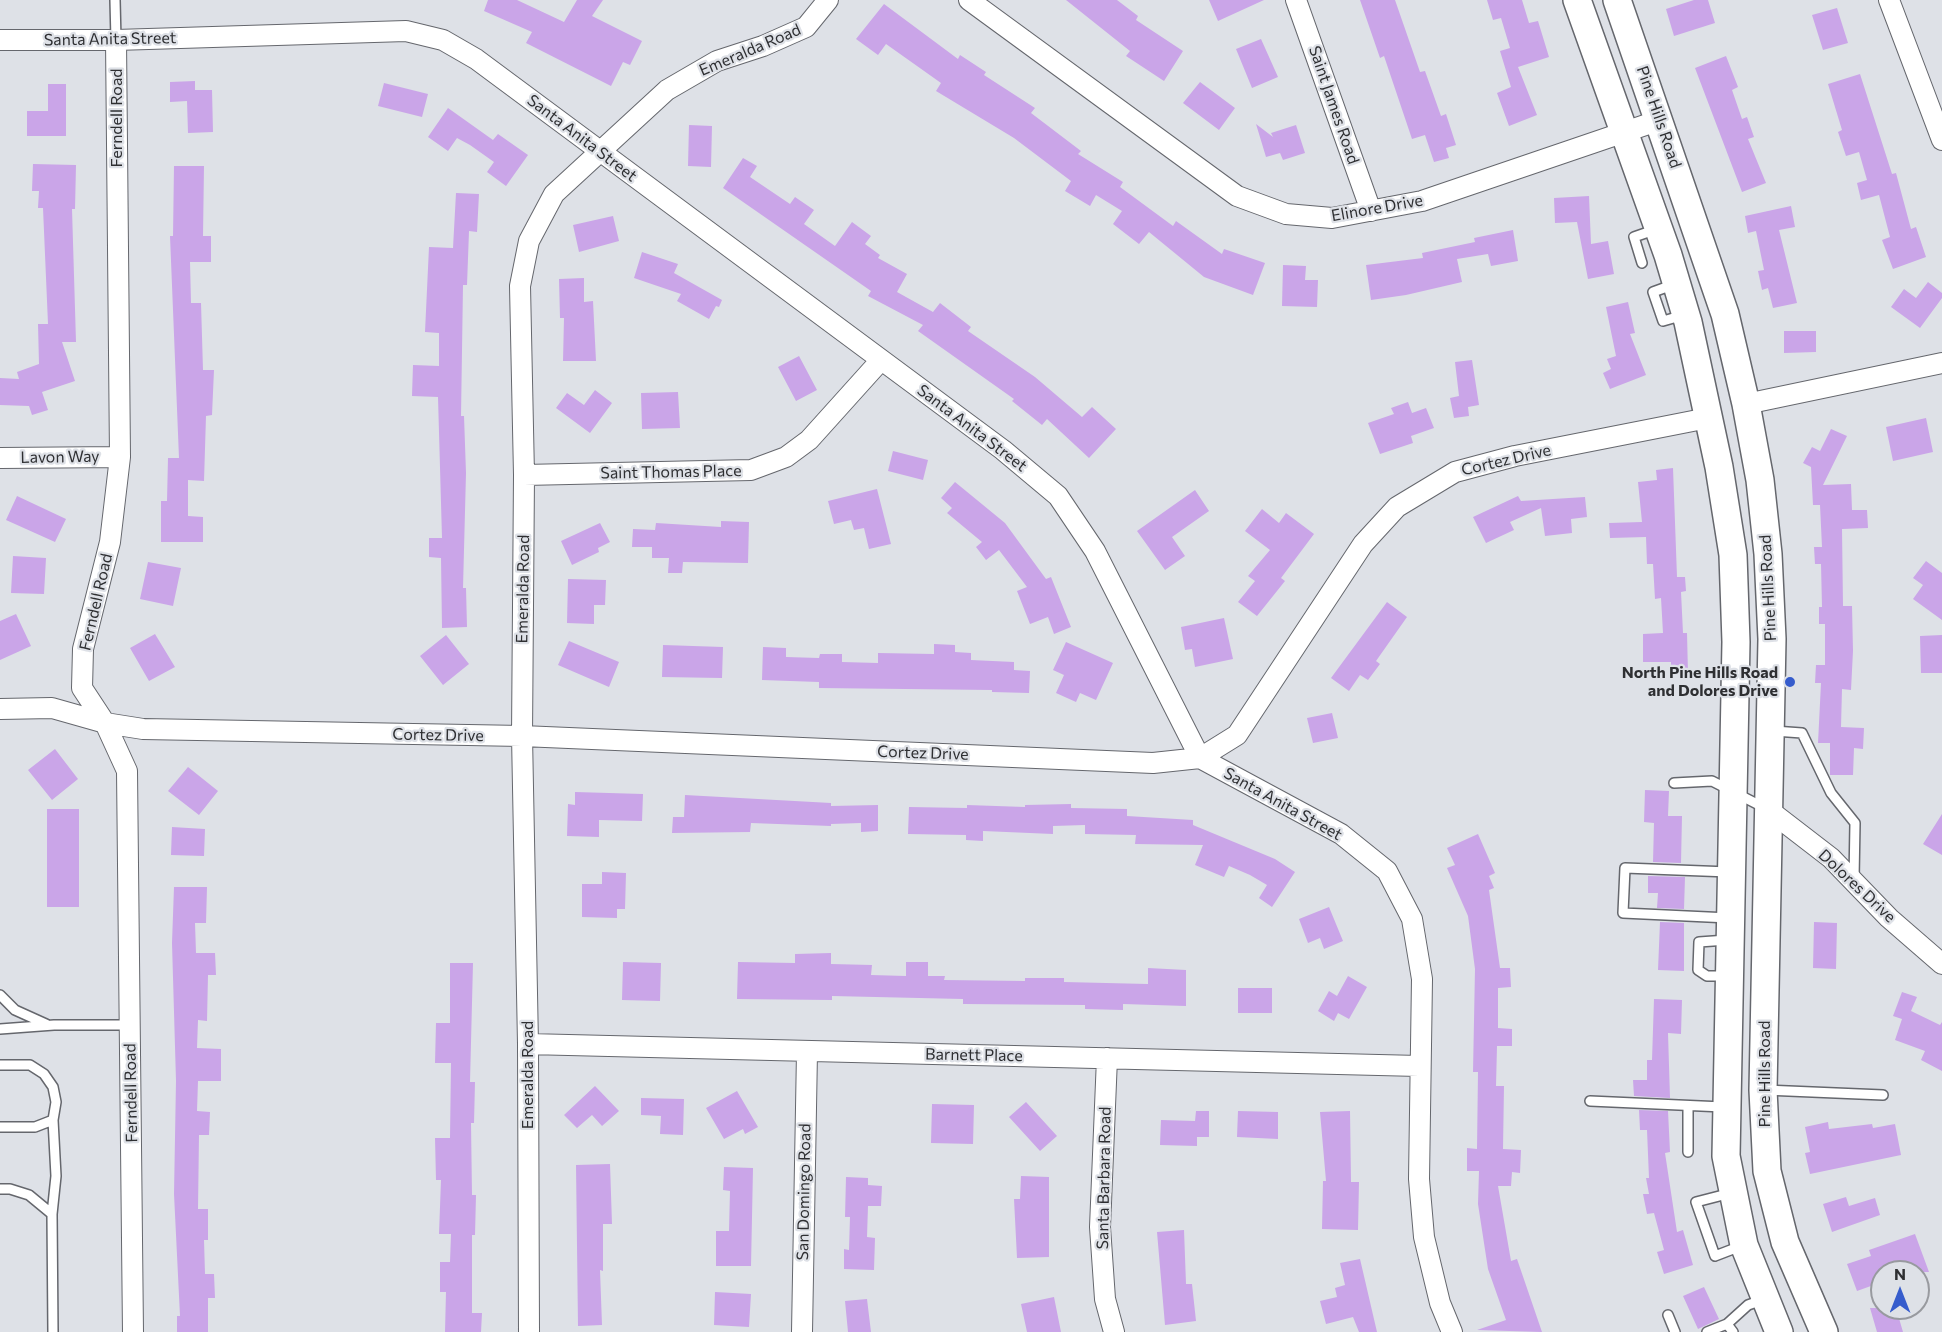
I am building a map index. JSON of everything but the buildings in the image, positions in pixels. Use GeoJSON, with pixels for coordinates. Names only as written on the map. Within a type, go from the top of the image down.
{"type":"FeatureCollection","features":[{"type":"Feature","properties":{"kind":"main road","name":"Pine Hills Road"},"geometry":{"type":"LineString","coordinates":[[1578,0],[1659,228],[1686,315],[1733,555],[1736,642],[1726,1156],[1744,1245],[1779,1332]]}},
{"type":"Feature","properties":{"kind":"main road","name":"Pine Hills Road"},"geometry":{"type":"LineString","coordinates":[[1617,0],[1725,314],[1746,404],[1760,480],[1768,554],[1772,731],[1763,1090],[1767,1171],[1785,1242],[1824,1332]]}},
{"type":"Feature","properties":{"kind":"street","name":"Emeralda Road"},"geometry":{"type":"LineString","coordinates":[[529,1332],[528,1044],[522,736],[524,475],[520,286],[529,241],[554,195],[667,90],[717,61],[764,46],[806,27],[828,0]]}},
{"type":"Feature","properties":{"kind":"street","name":"Elinore Drive"},"geometry":{"type":"LineString","coordinates":[[969,0],[1237,196],[1286,214],[1332,218],[1422,201],[1660,120]]}},
{"type":"Feature","properties":{"kind":"street","name":"Saint James Road"},"geometry":{"type":"LineString","coordinates":[[1296,0],[1371,211]]}},
{"type":"Feature","properties":{"kind":"street"},"geometry":{"type":"LineString","coordinates":[[1889,0],[1942,140]]}},
{"type":"Feature","properties":{"kind":"street","name":"Santa Anita Street"},"geometry":{"type":"LineString","coordinates":[[0,40],[116,40],[406,31],[443,40],[476,59],[1003,450],[1059,496],[1095,551],[1200,758],[1341,834],[1387,871],[1412,919],[1422,979],[1419,1179],[1424,1237],[1440,1303],[1452,1332]]}},
{"type":"Feature","properties":{"kind":"street","name":"Ferndell Road"},"geometry":{"type":"LineString","coordinates":[[116,40],[120,457],[110,542],[83,649],[82,688],[105,723],[127,771],[133,1332]]}},
{"type":"Feature","properties":{"kind":"street","name":"Saint Thomas Place"},"geometry":{"type":"LineString","coordinates":[[524,475],[751,470],[786,457],[809,440],[881,360]]}},
{"type":"Feature","properties":{"kind":"street"},"geometry":{"type":"LineString","coordinates":[[1746,404],[1942,363]]}},
{"type":"Feature","properties":{"kind":"street","name":"Cortez Drive"},"geometry":{"type":"LineString","coordinates":[[0,710],[52,708],[105,723],[143,729],[522,736],[1153,763],[1200,758],[1237,735],[1363,544],[1397,507],[1455,472],[1515,456],[1708,418]]}},
{"type":"Feature","properties":{"kind":"street","name":"Lavon Way"},"geometry":{"type":"LineString","coordinates":[[0,458],[120,457]]}},
{"type":"Feature","properties":{"kind":"street","name":"Dolores Drive"},"geometry":{"type":"LineString","coordinates":[[1770,811],[1831,858],[1889,918],[1942,964]]}},
{"type":"Feature","properties":{"kind":"street","name":"Barnett Place"},"geometry":{"type":"LineString","coordinates":[[528,1044],[1419,1066]]}},
{"type":"Feature","properties":{"kind":"street","name":"San Domingo Road"},"geometry":{"type":"LineString","coordinates":[[802,1332],[807,1052]]}},
{"type":"Feature","properties":{"kind":"street","name":"Santa Barbara Road"},"geometry":{"type":"LineString","coordinates":[[1107,1058],[1100,1227],[1105,1299],[1114,1332]]}},
{"type":"Feature","properties":{"kind":"lane"},"geometry":{"type":"LineString","coordinates":[[115,0],[116,40]]}},
{"type":"Feature","properties":{"kind":"lane"},"geometry":{"type":"LineString","coordinates":[[1642,262],[1634,237],[1659,228]]}},
{"type":"Feature","properties":{"kind":"lane"},"geometry":{"type":"LineString","coordinates":[[1772,731],[1802,732],[1831,793],[1855,823],[1854,881]]}},
{"type":"Feature","properties":{"kind":"lane"},"geometry":{"type":"LineString","coordinates":[[1674,783],[1712,781],[1770,811]]}},
{"type":"Feature","properties":{"kind":"lane"},"geometry":{"type":"LineString","coordinates":[[1730,929],[1623,914],[1624,868],[1731,873]]}},
{"type":"Feature","properties":{"kind":"lane"},"geometry":{"type":"LineString","coordinates":[[0,994],[24,1015],[54,1025]]}},
{"type":"Feature","properties":{"kind":"lane"},"geometry":{"type":"LineString","coordinates":[[0,1029],[54,1025],[130,1025]]}},
{"type":"Feature","properties":{"kind":"lane"},"geometry":{"type":"LineString","coordinates":[[0,1065],[30,1065],[44,1074],[53,1087],[56,1102],[53,1120],[56,1176],[52,1214],[53,1332]]}},
{"type":"Feature","properties":{"kind":"lane"},"geometry":{"type":"LineString","coordinates":[[1763,1090],[1883,1095]]}},
{"type":"Feature","properties":{"kind":"lane"},"geometry":{"type":"LineString","coordinates":[[1590,1101],[1726,1107]]}},
{"type":"Feature","properties":{"kind":"lane"},"geometry":{"type":"LineString","coordinates":[[1688,1106],[1688,1152]]}},
{"type":"Feature","properties":{"kind":"lane"},"geometry":{"type":"LineString","coordinates":[[0,1127],[36,1127],[53,1120]]}},
{"type":"Feature","properties":{"kind":"lane"},"geometry":{"type":"LineString","coordinates":[[0,1189],[10,1189],[29,1195],[52,1214]]}},
{"type":"Feature","properties":{"kind":"lane"},"geometry":{"type":"LineString","coordinates":[[1733,1193],[1696,1202],[1714,1256],[1744,1245]]}},
{"type":"Feature","properties":{"kind":"lane"},"geometry":{"type":"LineString","coordinates":[[1707,1332],[1730,1328],[1748,1305],[1765,1299]]}},
{"type":"Feature","properties":{"kind":"lane"},"geometry":{"type":"LineString","coordinates":[[1668,1315],[1675,1332]]}},
{"type":"Feature","properties":{"kind":"place","name":"North Pine Hills Road and Dolores Drive"},"geometry":{"type":"Point","coordinates":[1790,682]}}]}
